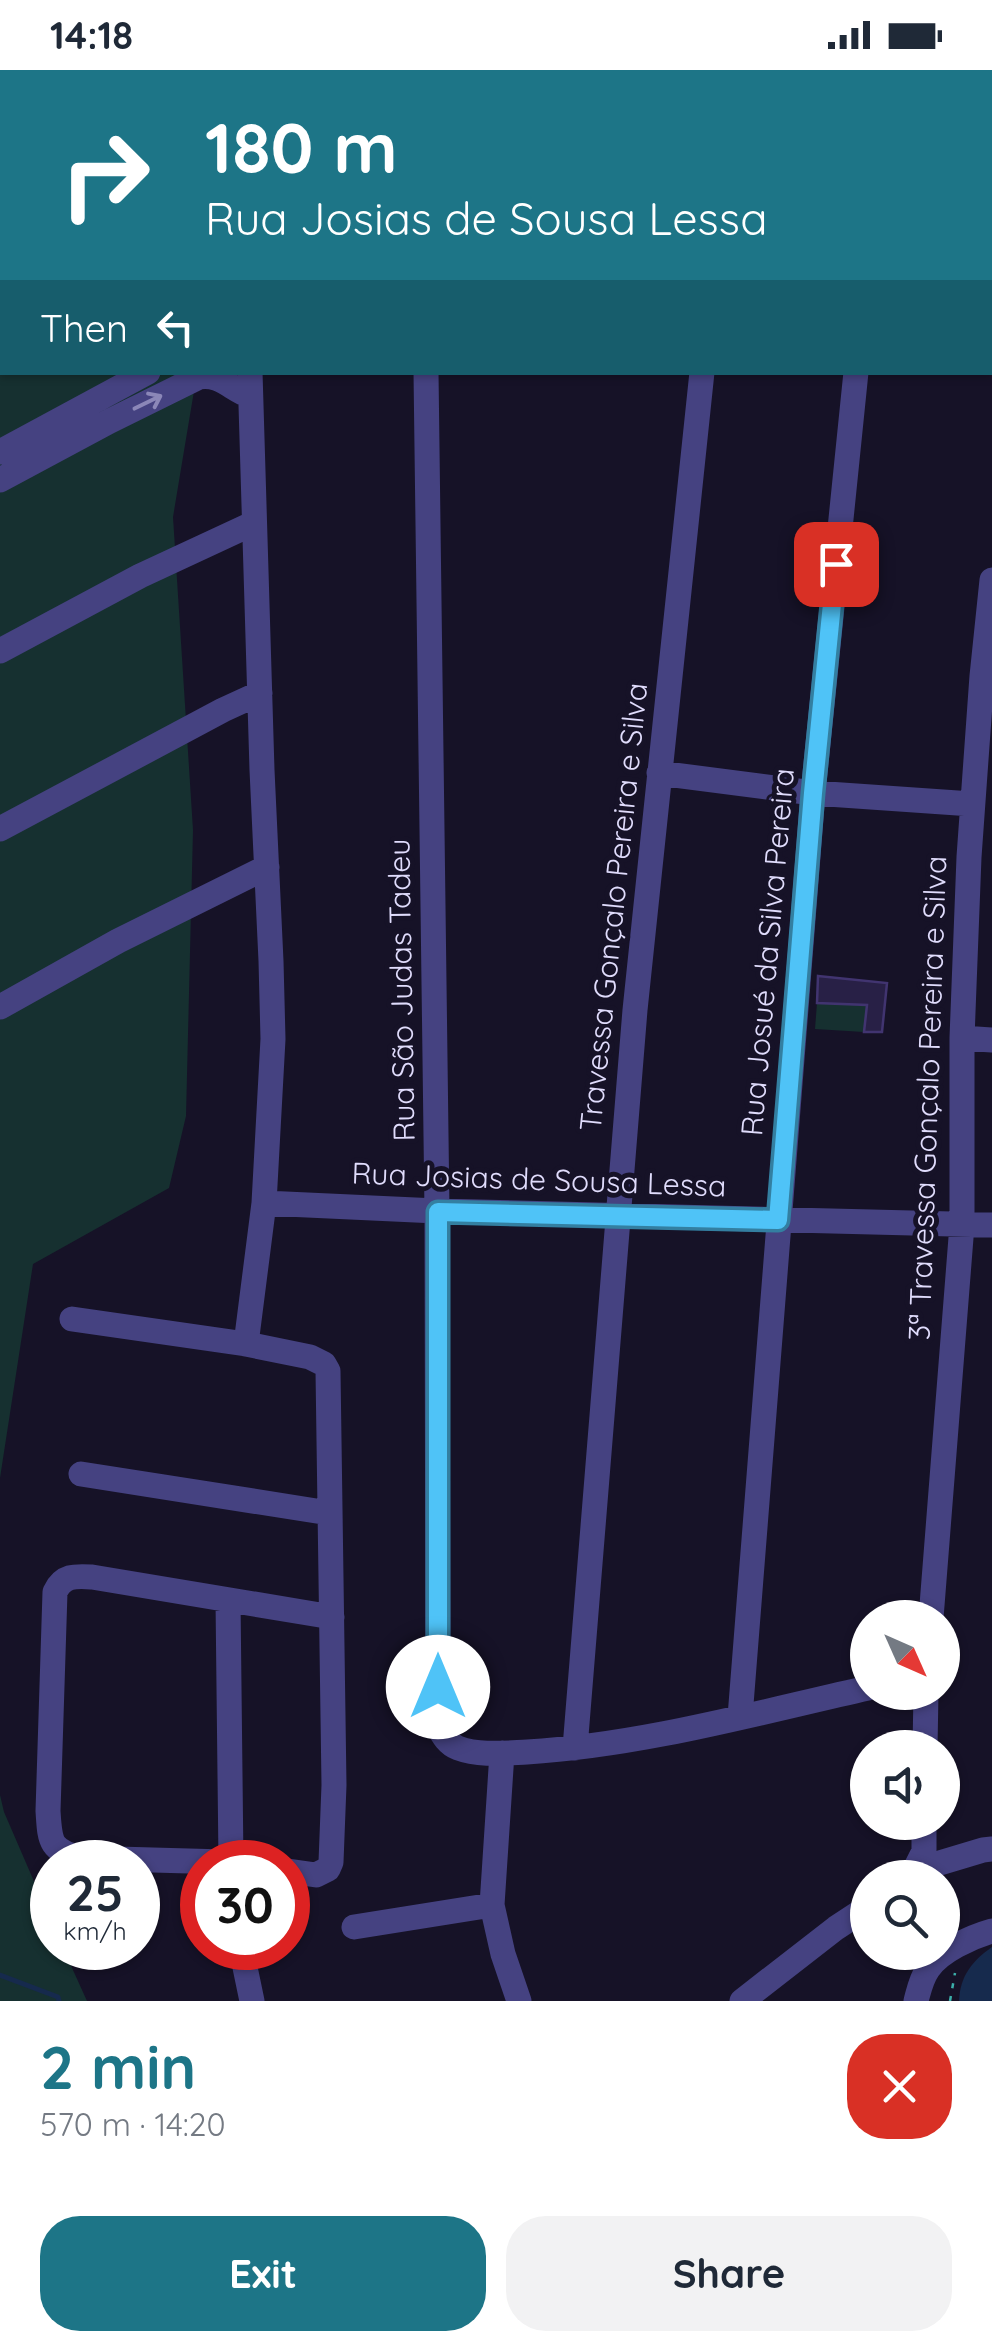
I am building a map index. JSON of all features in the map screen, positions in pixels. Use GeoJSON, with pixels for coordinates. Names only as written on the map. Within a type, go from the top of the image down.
{"type":"FeatureCollection","features":[{"type":"Feature","properties":{"kind":"street"},"geometry":{"type":"LineString","coordinates":[[0,480],[104,410],[145,375]]}},
{"type":"Feature","properties":{"kind":"street"},"geometry":{"type":"LineString","coordinates":[[0,452],[199,377],[208,375],[250,384],[273,1039],[264,1203],[246,1344]]}},
{"type":"Feature","properties":{"kind":"street","name":"Rua São Judas Tadeu"},"geometry":{"type":"LineString","coordinates":[[426,375],[438,1212],[438,1726],[443,1737],[460,1749],[502,1753]]}},
{"type":"Feature","properties":{"kind":"street","name":"Travessa Gonçalo Pereira e Silva"},"geometry":{"type":"LineString","coordinates":[[575,1748],[633,1029],[702,375]]}},
{"type":"Feature","properties":{"kind":"street","name":"Rua Josué da Silva Pereira"},"geometry":{"type":"LineString","coordinates":[[740,1716],[813,793],[856,375]]}},
{"type":"Feature","properties":{"kind":"street"},"geometry":{"type":"LineString","coordinates":[[0,651],[140,576],[254,523]]}},
{"type":"Feature","properties":{"kind":"street","name":"3ª Travessa Gonçalo Pereira e Silva"},"geometry":{"type":"LineString","coordinates":[[932,1600],[962,1225],[962,1038],[981,857],[972,804],[987,676],[992,580]]}},
{"type":"Feature","properties":{"kind":"street"},"geometry":{"type":"LineString","coordinates":[[0,829],[260,693]]}},
{"type":"Feature","properties":{"kind":"street"},"geometry":{"type":"LineString","coordinates":[[658,773],[813,793],[972,804]]}},
{"type":"Feature","properties":{"kind":"street"},"geometry":{"type":"LineString","coordinates":[[0,1007],[267,866]]}},
{"type":"Feature","properties":{"kind":"street"},"geometry":{"type":"LineString","coordinates":[[962,1038],[992,1040]]}},
{"type":"Feature","properties":{"kind":"street","name":"Rua Josias de Sousa Lessa"},"geometry":{"type":"LineString","coordinates":[[264,1203],[438,1212],[992,1225]]}},
{"type":"Feature","properties":{"kind":"street"},"geometry":{"type":"LineString","coordinates":[[72,1319],[246,1344],[324,1364],[329,1381],[332,1850],[328,1869],[310,1873]]}},
{"type":"Feature","properties":{"kind":"street"},"geometry":{"type":"LineString","coordinates":[[81,1474],[329,1512]]}},
{"type":"Feature","properties":{"kind":"street"},"geometry":{"type":"LineString","coordinates":[[180,1861],[63,1854],[50,1836],[54,1609],[59,1584],[69,1577],[92,1577],[332,1617]]}},
{"type":"Feature","properties":{"kind":"street"},"geometry":{"type":"LineString","coordinates":[[228,1600],[228,1840]]}},
{"type":"Feature","properties":{"kind":"street"},"geometry":{"type":"LineString","coordinates":[[519,2001],[492,1905],[502,1753],[575,1748],[850,1692]]}},
{"type":"Feature","properties":{"kind":"street"},"geometry":{"type":"LineString","coordinates":[[949,1860],[992,1849]]}},
{"type":"Feature","properties":{"kind":"street"},"geometry":{"type":"LineString","coordinates":[[354,1927],[492,1905]]}},
{"type":"Feature","properties":{"kind":"street"},"geometry":{"type":"LineString","coordinates":[[742,2001],[850,1919]]}},
{"type":"Feature","properties":{"kind":"street"},"geometry":{"type":"LineString","coordinates":[[960,1945],[992,1930]]}},
{"type":"Feature","properties":{"kind":"street"},"geometry":{"type":"LineString","coordinates":[[246,1970],[252,2001]]}},
{"type":"Feature","properties":{"kind":"street"},"geometry":{"type":"LineString","coordinates":[[916,2001],[928,1970]]}},
{"type":"Feature","properties":{"kind":"green space"},"geometry":{"type":"Polygon","coordinates":[[[0,375],[197,375],[173,517],[193,830],[186,1116],[169,1188],[33,1264],[0,1478],[0,375]]]}},
{"type":"Feature","properties":{"kind":"green space"},"geometry":{"type":"Polygon","coordinates":[[[817,1003],[867,1005],[864,1032],[815,1029],[817,1003]]]}},
{"type":"Feature","properties":{"kind":"green space"},"geometry":{"type":"Polygon","coordinates":[[[0,1795],[30,1872],[30,1970],[73,1970],[87,2001],[0,2001],[0,1795]]]}},
{"type":"Feature","properties":{"kind":"water"},"geometry":{"type":"Polygon","coordinates":[[[992,1947],[992,2001],[959,2001],[968,1970],[992,1947]]]}},
{"type":"Feature","properties":{"kind":"building"},"geometry":{"type":"Polygon","coordinates":[[[818,976],[887,983],[882,1032],[864,1032],[867,1005],[817,1003],[818,976]]]}},
{"type":"Feature","properties":{"kind":"waterway"},"geometry":{"type":"LineString","coordinates":[[0,1975],[58,1997],[59,2001]]}},
{"type":"Feature","properties":{"kind":"route"},"geometry":{"type":"LineString","coordinates":[[438,1687],[438,1212],[778,1220],[836,564]]}}]}
